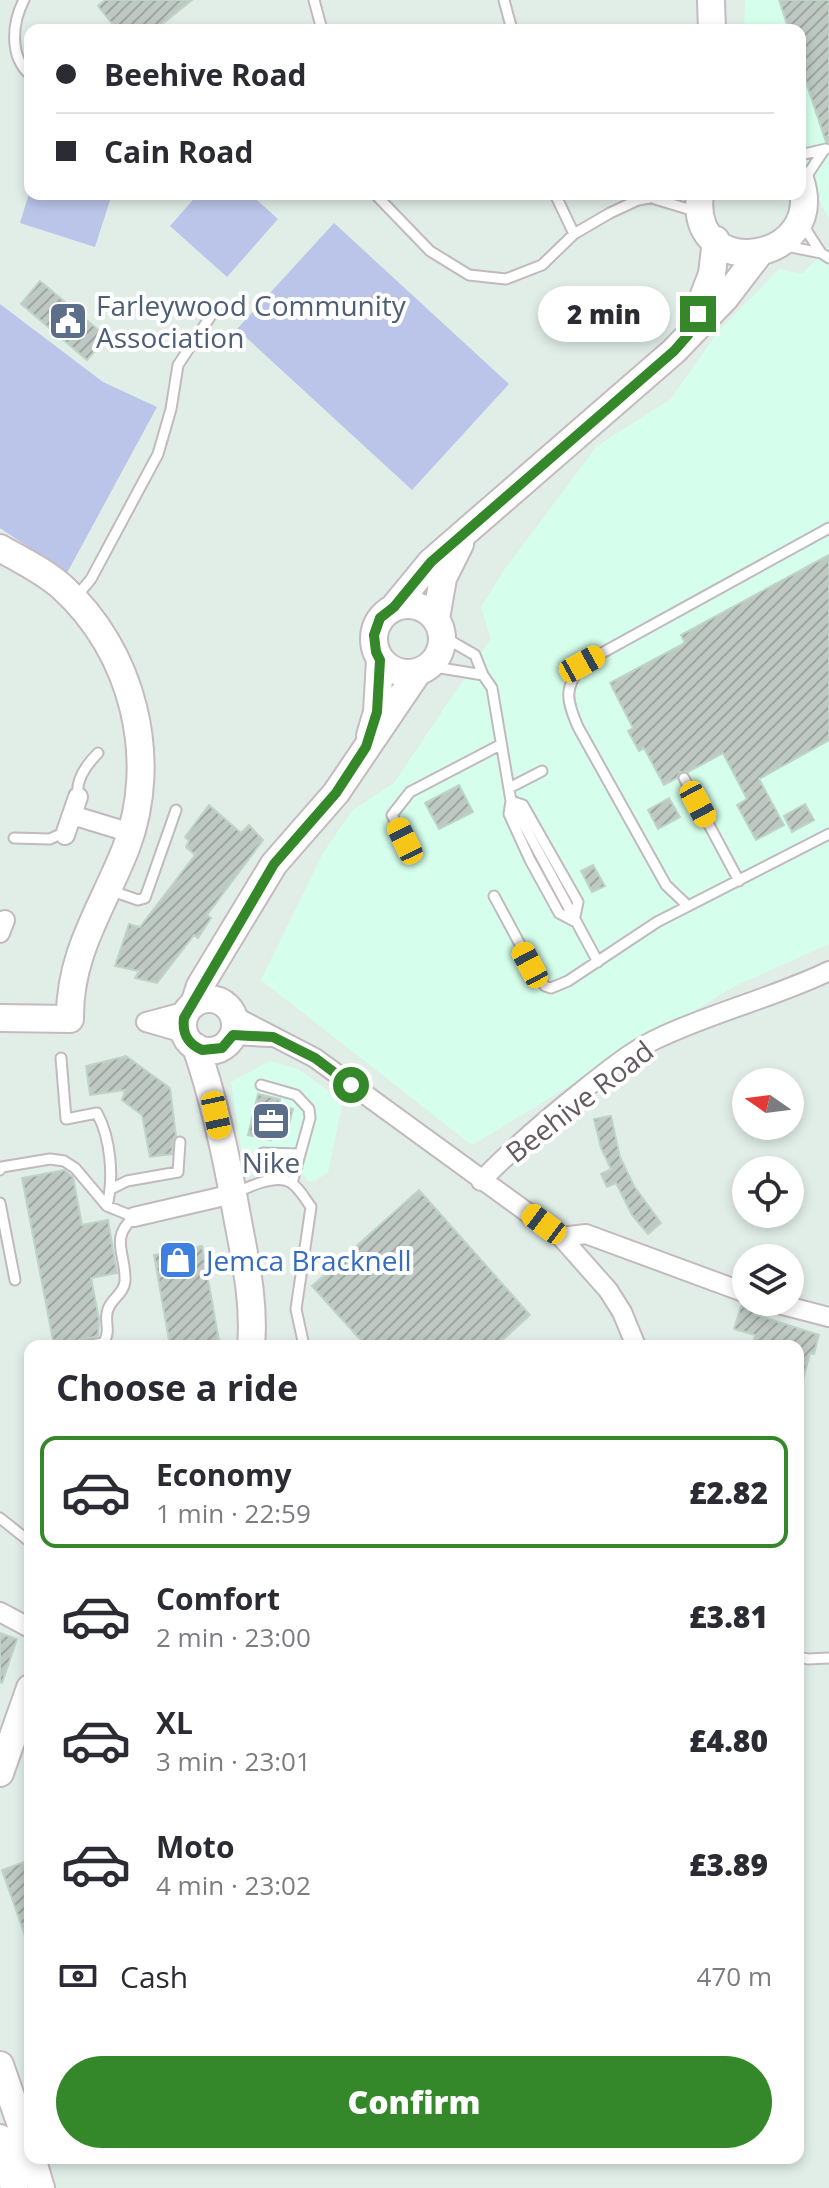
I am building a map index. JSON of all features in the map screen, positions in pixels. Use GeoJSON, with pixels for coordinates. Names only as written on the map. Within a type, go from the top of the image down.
{"type":"FeatureCollection","features":[{"type":"Feature","properties":{"kind":"street"},"geometry":{"type":"LineString","coordinates":[[711,0],[712,24]]}},
{"type":"Feature","properties":{"kind":"street"},"geometry":{"type":"LineString","coordinates":[[423,669],[396,671],[380,660],[374,635],[380,618],[394,607],[431,562],[647,376],[770,250],[790,239],[801,222],[804,200]]}},
{"type":"Feature","properties":{"kind":"street"},"geometry":{"type":"LineString","coordinates":[[700,203],[703,223],[716,240],[735,252],[770,250]]}},
{"type":"Feature","properties":{"kind":"street"},"geometry":{"type":"LineString","coordinates":[[688,335],[712,274],[716,240]]}},
{"type":"Feature","properties":{"kind":"street"},"geometry":{"type":"LineString","coordinates":[[251,1340],[247,1270],[233,1194],[210,1088],[190,1024],[200,986],[274,864],[336,793],[423,669],[437,657],[447,567],[465,534]]}},
{"type":"Feature","properties":{"kind":"street"},"geometry":{"type":"LineString","coordinates":[[0,548],[50,578],[73,599],[112,652],[130,694],[139,732],[141,763],[139,794],[131,833],[85,934],[70,1019],[0,1018]]}},
{"type":"Feature","properties":{"kind":"street"},"geometry":{"type":"LineString","coordinates":[[394,607],[422,607],[439,628]]}},
{"type":"Feature","properties":{"kind":"street"},"geometry":{"type":"LineString","coordinates":[[366,747],[377,712],[380,660]]}},
{"type":"Feature","properties":{"kind":"street"},"geometry":{"type":"LineString","coordinates":[[70,820],[131,833]]}},
{"type":"Feature","properties":{"kind":"street"},"geometry":{"type":"LineString","coordinates":[[210,1088],[228,1026],[224,981],[229,942]]}},
{"type":"Feature","properties":{"kind":"street","name":"Beehive Road"},"geometry":{"type":"LineString","coordinates":[[228,1026],[273,1037],[315,1058],[481,1181],[520,1140],[605,1072],[642,1047],[829,971]]}},
{"type":"Feature","properties":{"kind":"street"},"geometry":{"type":"LineString","coordinates":[[190,1024],[210,999],[228,1026]]}},
{"type":"Feature","properties":{"kind":"street"},"geometry":{"type":"LineString","coordinates":[[190,1024],[209,1051],[228,1026]]}},
{"type":"Feature","properties":{"kind":"street"},"geometry":{"type":"LineString","coordinates":[[481,1181],[561,1237],[608,1290],[622,1312],[634,1340]]}},
{"type":"Feature","properties":{"kind":"street"},"geometry":{"type":"LineString","coordinates":[[134,1217],[233,1194]]}},
{"type":"Feature","properties":{"kind":"street"},"geometry":{"type":"LineString","coordinates":[[561,1237],[586,1234],[732,1288]]}},
{"type":"Feature","properties":{"kind":"street"},"geometry":{"type":"LineString","coordinates":[[804,1311],[829,1317]]}},
{"type":"Feature","properties":{"kind":"street"},"geometry":{"type":"LineString","coordinates":[[0,1612],[24,1625]]}},
{"type":"Feature","properties":{"kind":"street"},"geometry":{"type":"LineString","coordinates":[[1,1766],[24,1709]]}},
{"type":"Feature","properties":{"kind":"street"},"geometry":{"type":"LineString","coordinates":[[0,2065],[24,2134]]}},
{"type":"Feature","properties":{"kind":"street"},"geometry":{"type":"LineString","coordinates":[[0,2138],[14,2171],[41,2188]]}},
{"type":"Feature","properties":{"kind":"lane"},"geometry":{"type":"LineString","coordinates":[[24,0],[15,17],[14,37],[20,66],[24,70]]}},
{"type":"Feature","properties":{"kind":"lane"},"geometry":{"type":"LineString","coordinates":[[314,0],[320,24]]}},
{"type":"Feature","properties":{"kind":"lane"},"geometry":{"type":"LineString","coordinates":[[504,0],[510,24]]}},
{"type":"Feature","properties":{"kind":"lane"},"geometry":{"type":"LineString","coordinates":[[806,154],[827,149]]}},
{"type":"Feature","properties":{"kind":"lane"},"geometry":{"type":"LineString","coordinates":[[806,175],[827,149]]}},
{"type":"Feature","properties":{"kind":"lane"},"geometry":{"type":"LineString","coordinates":[[378,200],[430,251],[469,275],[506,279],[542,265],[574,234],[638,200]]}},
{"type":"Feature","properties":{"kind":"lane"},"geometry":{"type":"LineString","coordinates":[[558,200],[574,234]]}},
{"type":"Feature","properties":{"kind":"lane"},"geometry":{"type":"LineString","coordinates":[[666,200],[700,203]]}},
{"type":"Feature","properties":{"kind":"lane"},"geometry":{"type":"LineString","coordinates":[[801,222],[825,256]]}},
{"type":"Feature","properties":{"kind":"lane"},"geometry":{"type":"LineString","coordinates":[[770,250],[825,256]]}},
{"type":"Feature","properties":{"kind":"lane"},"geometry":{"type":"LineString","coordinates":[[73,599],[91,579],[158,454],[171,409],[178,365],[218,305]]}},
{"type":"Feature","properties":{"kind":"lane"},"geometry":{"type":"LineString","coordinates":[[688,906],[666,885],[578,727],[569,705],[570,680],[582,664],[829,528]]}},
{"type":"Feature","properties":{"kind":"lane"},"geometry":{"type":"LineString","coordinates":[[439,628],[475,655],[492,688],[511,801],[509,814],[559,913],[574,921],[598,962]]}},
{"type":"Feature","properties":{"kind":"lane"},"geometry":{"type":"LineString","coordinates":[[423,669],[483,675]]}},
{"type":"Feature","properties":{"kind":"lane"},"geometry":{"type":"LineString","coordinates":[[405,841],[392,815],[410,792],[500,745]]}},
{"type":"Feature","properties":{"kind":"lane"},"geometry":{"type":"LineString","coordinates":[[14,838],[50,839],[70,820],[84,768],[98,753]]}},
{"type":"Feature","properties":{"kind":"lane"},"geometry":{"type":"LineString","coordinates":[[509,788],[542,771]]}},
{"type":"Feature","properties":{"kind":"lane"},"geometry":{"type":"LineString","coordinates":[[684,778],[739,881]]}},
{"type":"Feature","properties":{"kind":"lane"},"geometry":{"type":"LineString","coordinates":[[511,801],[523,805],[578,902],[574,921]]}},
{"type":"Feature","properties":{"kind":"lane"},"geometry":{"type":"LineString","coordinates":[[106,889],[138,900],[145,898],[176,810]]}},
{"type":"Feature","properties":{"kind":"lane"},"geometry":{"type":"LineString","coordinates":[[494,896],[537,976],[551,988],[568,981],[657,922],[829,834]]}},
{"type":"Feature","properties":{"kind":"lane"},"geometry":{"type":"LineString","coordinates":[[61,1058],[66,1119],[97,1113],[105,1129],[111,1189],[107,1206]]}},
{"type":"Feature","properties":{"kind":"lane"},"geometry":{"type":"LineString","coordinates":[[261,1085],[296,1095],[309,1109],[310,1118],[292,1183]]}},
{"type":"Feature","properties":{"kind":"lane"},"geometry":{"type":"LineString","coordinates":[[111,1189],[127,1181],[178,1172],[180,1142]]}},
{"type":"Feature","properties":{"kind":"lane"},"geometry":{"type":"LineString","coordinates":[[263,1153],[300,1154]]}},
{"type":"Feature","properties":{"kind":"lane"},"geometry":{"type":"LineString","coordinates":[[0,1170],[2,1167],[50,1159],[64,1161],[75,1168],[107,1206],[134,1217],[121,1232],[125,1279],[120,1295],[108,1308],[105,1340]]}},
{"type":"Feature","properties":{"kind":"lane"},"geometry":{"type":"LineString","coordinates":[[233,1194],[246,1187],[273,1181],[292,1183],[311,1207],[296,1309],[303,1340]]}},
{"type":"Feature","properties":{"kind":"lane"},"geometry":{"type":"LineString","coordinates":[[0,1203],[15,1280]]}},
{"type":"Feature","properties":{"kind":"lane"},"geometry":{"type":"LineString","coordinates":[[0,1518],[24,1537]]}},
{"type":"Feature","properties":{"kind":"lane"},"geometry":{"type":"LineString","coordinates":[[804,1658],[829,1658]]}},
{"type":"Feature","properties":{"kind":"shaded area"},"geometry":{"type":"Polygon","coordinates":[[[745,0],[829,0],[829,219],[806,173],[806,24],[744,24],[745,0]]]}},
{"type":"Feature","properties":{"kind":"shaded area"},"geometry":{"type":"Polygon","coordinates":[[[27,200],[110,200],[95,247],[20,223],[27,200]]]}},
{"type":"Feature","properties":{"kind":"shaded area"},"geometry":{"type":"Polygon","coordinates":[[[193,200],[257,200],[278,219],[227,277],[170,226],[193,200]]]}},
{"type":"Feature","properties":{"kind":"shaded area"},"geometry":{"type":"Polygon","coordinates":[[[334,223],[509,384],[412,490],[237,329],[334,223]]]}},
{"type":"Feature","properties":{"kind":"shaded area"},"geometry":{"type":"Polygon","coordinates":[[[829,246],[829,944],[733,987],[472,1145],[261,980],[323,853],[353,810],[394,783],[491,639],[481,607],[502,573],[597,446],[671,399],[717,333],[779,269],[802,274],[829,246]]]}},
{"type":"Feature","properties":{"kind":"shaded area"},"geometry":{"type":"Polygon","coordinates":[[[0,304],[103,382],[157,407],[67,573],[0,528],[0,304]]]}},
{"type":"Feature","properties":{"kind":"shaded area"},"geometry":{"type":"Polygon","coordinates":[[[270,1061],[298,1069],[343,1101],[328,1172],[315,1181],[307,1181],[297,1163],[255,1171],[244,1165],[231,1082],[270,1061]]]}},
{"type":"Feature","properties":{"kind":"building"},"geometry":{"type":"Polygon","coordinates":[[[105,0],[192,0],[162,24],[112,24],[98,6],[105,0]]]}},
{"type":"Feature","properties":{"kind":"building"},"geometry":{"type":"Polygon","coordinates":[[[779,0],[829,0],[829,142],[826,142],[806,82],[806,24],[787,24],[779,0]]]}},
{"type":"Feature","properties":{"kind":"building"},"geometry":{"type":"Polygon","coordinates":[[[40,281],[107,337],[87,360],[21,304],[40,281]]]}},
{"type":"Feature","properties":{"kind":"building"},"geometry":{"type":"Polygon","coordinates":[[[829,555],[829,740],[759,779],[784,825],[756,840],[737,805],[747,799],[723,753],[688,772],[680,772],[677,778],[664,785],[644,748],[639,751],[628,731],[633,728],[610,683],[685,643],[681,635],[829,555]]]}},
{"type":"Feature","properties":{"kind":"building"},"geometry":{"type":"Polygon","coordinates":[[[459,785],[473,812],[439,829],[425,803],[459,785]]]}},
{"type":"Feature","properties":{"kind":"building"},"geometry":{"type":"Polygon","coordinates":[[[669,798],[680,817],[658,829],[648,810],[669,798]]]}},
{"type":"Feature","properties":{"kind":"building"},"geometry":{"type":"Polygon","coordinates":[[[805,804],[814,820],[792,832],[784,816],[805,804]]]}},
{"type":"Feature","properties":{"kind":"building"},"geometry":{"type":"Polygon","coordinates":[[[209,805],[241,833],[249,825],[263,840],[207,915],[211,918],[198,938],[194,935],[157,983],[135,978],[139,971],[115,966],[129,924],[140,927],[195,855],[186,847],[189,841],[185,837],[209,805]]]}},
{"type":"Feature","properties":{"kind":"building"},"geometry":{"type":"Polygon","coordinates":[[[593,865],[605,886],[592,892],[581,871],[593,865]]]}},
{"type":"Feature","properties":{"kind":"building"},"geometry":{"type":"Polygon","coordinates":[[[126,1056],[170,1088],[176,1136],[172,1154],[150,1157],[142,1115],[122,1100],[125,1090],[90,1095],[86,1066],[126,1056]]]}},
{"type":"Feature","properties":{"kind":"building","name":"Nike"},"geometry":{"type":"Polygon","coordinates":[[[258,1094],[280,1099],[279,1105],[293,1109],[286,1136],[273,1133],[271,1140],[248,1135],[258,1094]]]}},
{"type":"Feature","properties":{"kind":"building"},"geometry":{"type":"Polygon","coordinates":[[[611,1116],[620,1157],[634,1186],[661,1223],[648,1234],[632,1215],[616,1183],[607,1187],[601,1174],[611,1169],[601,1148],[594,1119],[611,1116]]]}},
{"type":"Feature","properties":{"kind":"building"},"geometry":{"type":"Polygon","coordinates":[[[64,1170],[73,1177],[82,1225],[108,1220],[117,1273],[91,1278],[99,1319],[98,1336],[80,1340],[53,1340],[22,1178],[64,1170]]]}},
{"type":"Feature","properties":{"kind":"building"},"geometry":{"type":"Polygon","coordinates":[[[419,1190],[530,1315],[503,1340],[361,1340],[312,1286],[419,1190]]]}},
{"type":"Feature","properties":{"kind":"building"},"geometry":{"type":"Polygon","coordinates":[[[202,1246],[219,1340],[169,1340],[154,1255],[202,1246]]]}},
{"type":"Feature","properties":{"kind":"building"},"geometry":{"type":"Polygon","coordinates":[[[738,1316],[760,1316],[819,1335],[804,1376],[804,1340],[754,1340],[755,1335],[734,1329],[738,1316]]]}},
{"type":"Feature","properties":{"kind":"building"},"geometry":{"type":"Polygon","coordinates":[[[0,1633],[17,1639],[2,1683],[0,1682],[0,1633]]]}},
{"type":"Feature","properties":{"kind":"building"},"geometry":{"type":"Polygon","coordinates":[[[24,1862],[24,1933],[2,1870],[24,1862]]]}},
{"type":"Feature","properties":{"kind":"place","name":"Farleywood Community Association"},"geometry":{"type":"Point","coordinates":[68,321]}},
{"type":"Feature","properties":{"kind":"place","name":"Nike"},"geometry":{"type":"Point","coordinates":[271,1121]}},
{"type":"Feature","properties":{"kind":"place","name":"Jemca Bracknell"},"geometry":{"type":"Point","coordinates":[178,1260]}},
{"type":"Feature","properties":{"kind":"route"},"geometry":{"type":"LineString","coordinates":[[351,1085],[315,1058],[273,1037],[233,1035],[216,1051],[202,1050],[187,1039],[184,1018],[274,864],[336,793],[366,747],[377,712],[380,660],[374,635],[380,618],[394,607],[431,562],[674,351],[688,335],[698,314]]}}]}
